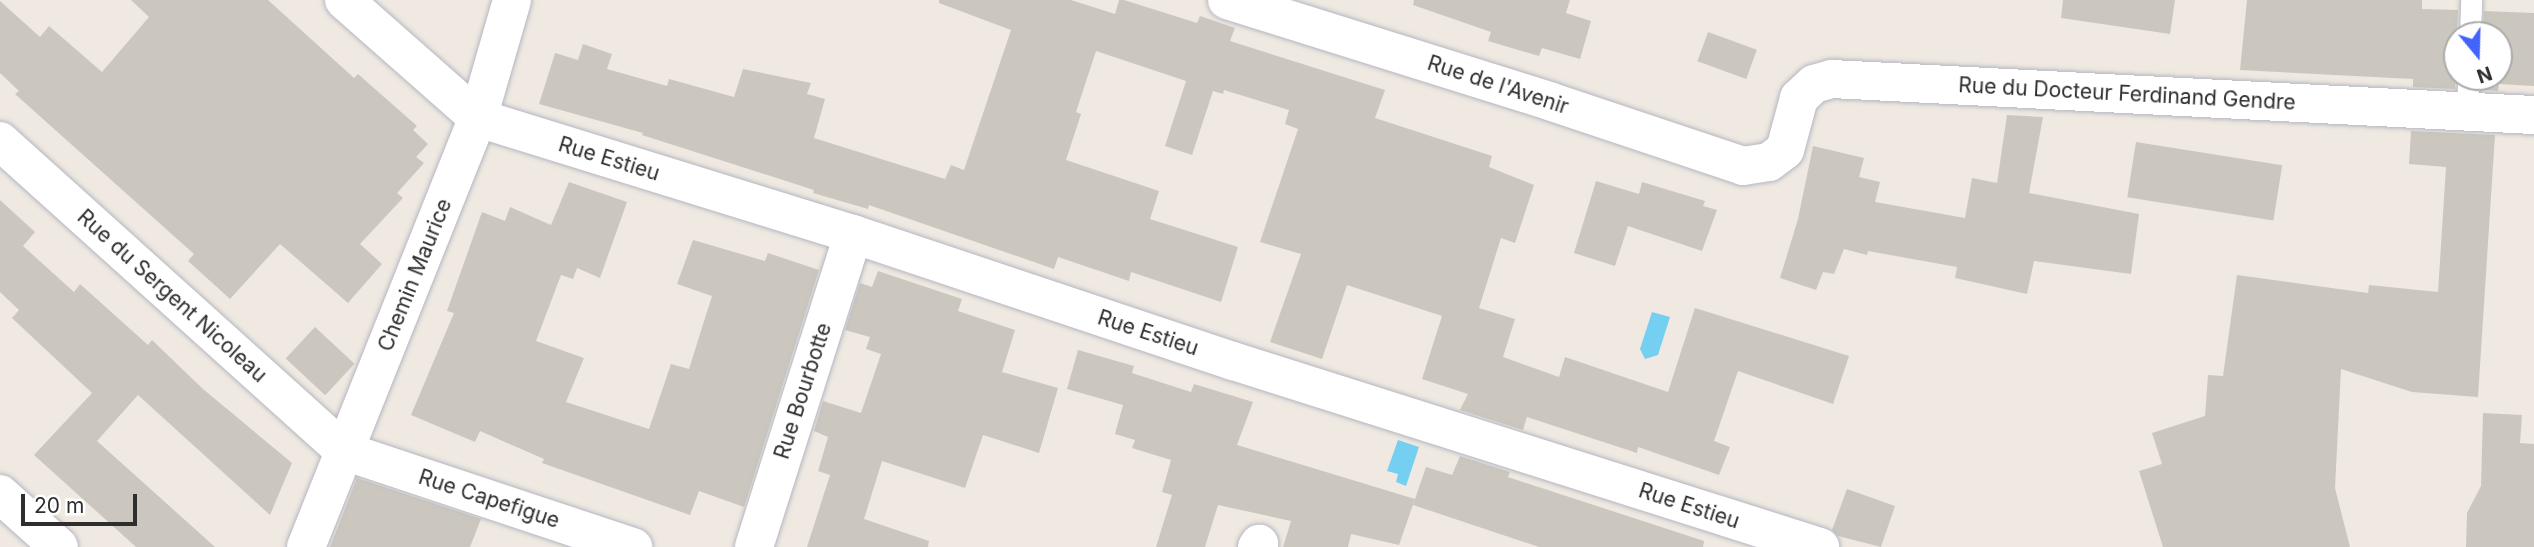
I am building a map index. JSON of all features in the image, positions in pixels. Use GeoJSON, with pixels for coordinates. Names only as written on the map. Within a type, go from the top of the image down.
{"type":"FeatureCollection","features":[{"type":"Feature","properties":{"kind":"street"},"geometry":{"type":"LineString","coordinates":[[344,0],[478,118]]}},
{"type":"Feature","properties":{"kind":"street","name":"Chemin Maurice"},"geometry":{"type":"LineString","coordinates":[[306,547],[478,118],[512,0]]}},
{"type":"Feature","properties":{"kind":"street","name":"Rue de l'Avenir"},"geometry":{"type":"LineString","coordinates":[[1227,0],[1549,101],[1743,166],[1769,162]]}},
{"type":"Feature","properties":{"kind":"street","name":"Rue du Docteur Ferdinand Gendre"},"geometry":{"type":"LineString","coordinates":[[1769,162],[1785,150],[1799,98],[1814,84],[1832,79],[2467,94],[2534,115]]}},
{"type":"Feature","properties":{"kind":"street","name":"Rue Estieu"},"geometry":{"type":"LineString","coordinates":[[478,118],[853,234],[1233,361],[1820,547]]}},
{"type":"Feature","properties":{"kind":"street","name":"Rue du Sergent Nicoleau"},"geometry":{"type":"LineString","coordinates":[[0,141],[344,451]]}},
{"type":"Feature","properties":{"kind":"street","name":"Rue Bourbotte"},"geometry":{"type":"LineString","coordinates":[[754,547],[853,234]]}},
{"type":"Feature","properties":{"kind":"street","name":"Rue Capefigue"},"geometry":{"type":"LineString","coordinates":[[344,451],[633,547]]}},
{"type":"Feature","properties":{"kind":"street"},"geometry":{"type":"LineString","coordinates":[[0,494],[59,547]]}},
{"type":"Feature","properties":{"kind":"lane"},"geometry":{"type":"LineString","coordinates":[[2470,21],[2471,0]]}},
{"type":"Feature","properties":{"kind":"water"},"geometry":{"type":"Polygon","coordinates":[[[1652,312],[1670,317],[1658,355],[1645,359],[1640,349],[1652,312]]]}},
{"type":"Feature","properties":{"kind":"water"},"geometry":{"type":"Polygon","coordinates":[[[1398,440],[1419,447],[1406,486],[1396,482],[1398,474],[1387,471],[1398,440]]]}},
{"type":"Feature","properties":{"kind":"building"},"geometry":{"type":"Polygon","coordinates":[[[131,0],[268,0],[354,78],[358,74],[417,126],[413,130],[428,144],[416,157],[424,163],[397,193],[403,198],[360,244],[382,264],[348,303],[280,244],[230,299],[188,261],[194,254],[15,94],[19,91],[0,73],[0,1],[40,37],[49,26],[102,72],[149,17],[131,0]]]}},
{"type":"Feature","properties":{"kind":"building"},"geometry":{"type":"Polygon","coordinates":[[[939,0],[1071,0],[1115,14],[1119,0],[1124,0],[1197,23],[1200,16],[1235,28],[1230,41],[1385,90],[1375,118],[1492,156],[1489,167],[1534,185],[1515,243],[1501,238],[1479,308],[1515,319],[1503,357],[1559,377],[1565,357],[1668,392],[1695,308],[1849,356],[1833,404],[1738,371],[1714,441],[1730,447],[1719,475],[1638,447],[1637,453],[1527,417],[1523,430],[1460,410],[1468,394],[1422,379],[1442,316],[1347,285],[1322,359],[1270,342],[1301,254],[1260,242],[1298,129],[1285,124],[1289,110],[1224,90],[1223,94],[1213,91],[1192,155],[1165,146],[1186,81],[1096,51],[1076,112],[1081,114],[1066,160],[1159,191],[1150,219],[1238,247],[1221,302],[1131,272],[1129,281],[1058,257],[1054,269],[869,205],[868,209],[813,193],[814,190],[642,135],[643,133],[539,104],[555,53],[578,60],[583,44],[612,54],[607,69],[667,86],[669,79],[734,97],[743,69],[811,83],[807,94],[825,99],[814,138],[945,179],[951,165],[964,170],[1011,30],[939,3],[939,0]]]}},
{"type":"Feature","properties":{"kind":"building"},"geometry":{"type":"Polygon","coordinates":[[[1414,0],[1570,0],[1566,13],[1591,21],[1580,59],[1542,48],[1539,56],[1488,41],[1491,32],[1413,5],[1414,0]]]}},
{"type":"Feature","properties":{"kind":"building"},"geometry":{"type":"Polygon","coordinates":[[[2063,0],[2175,0],[2170,34],[2061,18],[2063,0]]]}},
{"type":"Feature","properties":{"kind":"building"},"geometry":{"type":"Polygon","coordinates":[[[2247,0],[2422,0],[2422,9],[2458,10],[2458,21],[2443,21],[2443,88],[2413,87],[2413,79],[2240,70],[2247,0]]]}},
{"type":"Feature","properties":{"kind":"building"},"geometry":{"type":"Polygon","coordinates":[[[2484,11],[2534,13],[2534,86],[2513,85],[2513,21],[2484,21],[2484,11]]]}},
{"type":"Feature","properties":{"kind":"building"},"geometry":{"type":"Polygon","coordinates":[[[1708,32],[1757,50],[1746,79],[1697,61],[1708,32]]]}},
{"type":"Feature","properties":{"kind":"building"},"geometry":{"type":"Polygon","coordinates":[[[2007,115],[2043,117],[2029,193],[2139,214],[2131,274],[2034,261],[2027,294],[1955,278],[1957,267],[1868,251],[1867,255],[1844,249],[1834,274],[1823,272],[1816,290],[1780,278],[1798,219],[1813,146],[1864,158],[1859,177],[1880,182],[1875,202],[1965,218],[1972,178],[1997,183],[2007,115]]]}},
{"type":"Feature","properties":{"kind":"building"},"geometry":{"type":"Polygon","coordinates":[[[2411,131],[2495,135],[2478,397],[2412,392],[2341,369],[2335,488],[2350,547],[2163,547],[2139,471],[2162,464],[2152,433],[2205,416],[2208,375],[2223,376],[2237,275],[2368,293],[2369,285],[2438,292],[2446,167],[2409,164],[2411,131]]]}},
{"type":"Feature","properties":{"kind":"building"},"geometry":{"type":"Polygon","coordinates":[[[2136,142],[2282,165],[2273,220],[2127,197],[2136,142]]]}},
{"type":"Feature","properties":{"kind":"building"},"geometry":{"type":"Polygon","coordinates":[[[1596,181],[1639,194],[1642,182],[1705,201],[1703,206],[1717,210],[1702,251],[1628,226],[1615,266],[1574,253],[1596,181]]]}},
{"type":"Feature","properties":{"kind":"building"},"geometry":{"type":"Polygon","coordinates":[[[569,182],[627,202],[600,278],[577,268],[573,279],[561,275],[536,341],[584,358],[566,402],[649,429],[671,364],[689,369],[712,296],[677,284],[693,240],[765,261],[768,253],[819,270],[744,507],[699,491],[690,515],[542,463],[544,459],[480,431],[475,442],[411,415],[454,313],[447,311],[482,212],[505,221],[510,207],[551,225],[569,182]]]}},
{"type":"Feature","properties":{"kind":"building"},"geometry":{"type":"Polygon","coordinates":[[[0,200],[35,232],[23,246],[74,292],[80,284],[148,345],[152,340],[203,389],[292,463],[270,515],[138,395],[97,441],[215,547],[136,547],[34,455],[92,393],[12,318],[19,310],[0,292],[0,200]]]}},
{"type":"Feature","properties":{"kind":"building"},"geometry":{"type":"Polygon","coordinates":[[[878,271],[962,299],[958,311],[1015,330],[1002,372],[1058,388],[1039,453],[983,435],[965,488],[882,461],[864,519],[929,541],[928,547],[807,547],[830,475],[818,471],[828,437],[814,431],[823,401],[861,413],[881,354],[866,349],[870,337],[845,330],[860,283],[872,287],[878,271]]]}},
{"type":"Feature","properties":{"kind":"building"},"geometry":{"type":"Polygon","coordinates":[[[315,327],[354,364],[325,395],[286,358],[315,327]]]}},
{"type":"Feature","properties":{"kind":"building"},"geometry":{"type":"Polygon","coordinates":[[[1078,350],[1134,366],[1132,373],[1191,392],[1194,384],[1253,402],[1237,445],[1415,499],[1399,545],[1351,534],[1348,547],[1283,547],[1291,521],[1218,505],[1205,547],[1156,547],[1172,495],[1162,492],[1171,460],[1132,448],[1135,440],[1115,434],[1123,405],[1067,389],[1078,350]]]}},
{"type":"Feature","properties":{"kind":"building"},"geometry":{"type":"Polygon","coordinates":[[[2483,413],[2522,415],[2520,443],[2534,444],[2534,547],[2466,547],[2467,513],[2481,486],[2483,413]]]}},
{"type":"Feature","properties":{"kind":"building"},"geometry":{"type":"Polygon","coordinates":[[[1460,456],[1510,472],[1508,477],[1704,541],[1703,547],[1539,547],[1413,505],[1426,467],[1452,475],[1460,456]]]}},
{"type":"Feature","properties":{"kind":"building"},"geometry":{"type":"Polygon","coordinates":[[[357,478],[481,519],[470,547],[330,547],[357,478]]]}},
{"type":"Feature","properties":{"kind":"building"},"geometry":{"type":"Polygon","coordinates":[[[1847,489],[1895,506],[1881,547],[1838,536],[1832,530],[1847,489]]]}}]}
